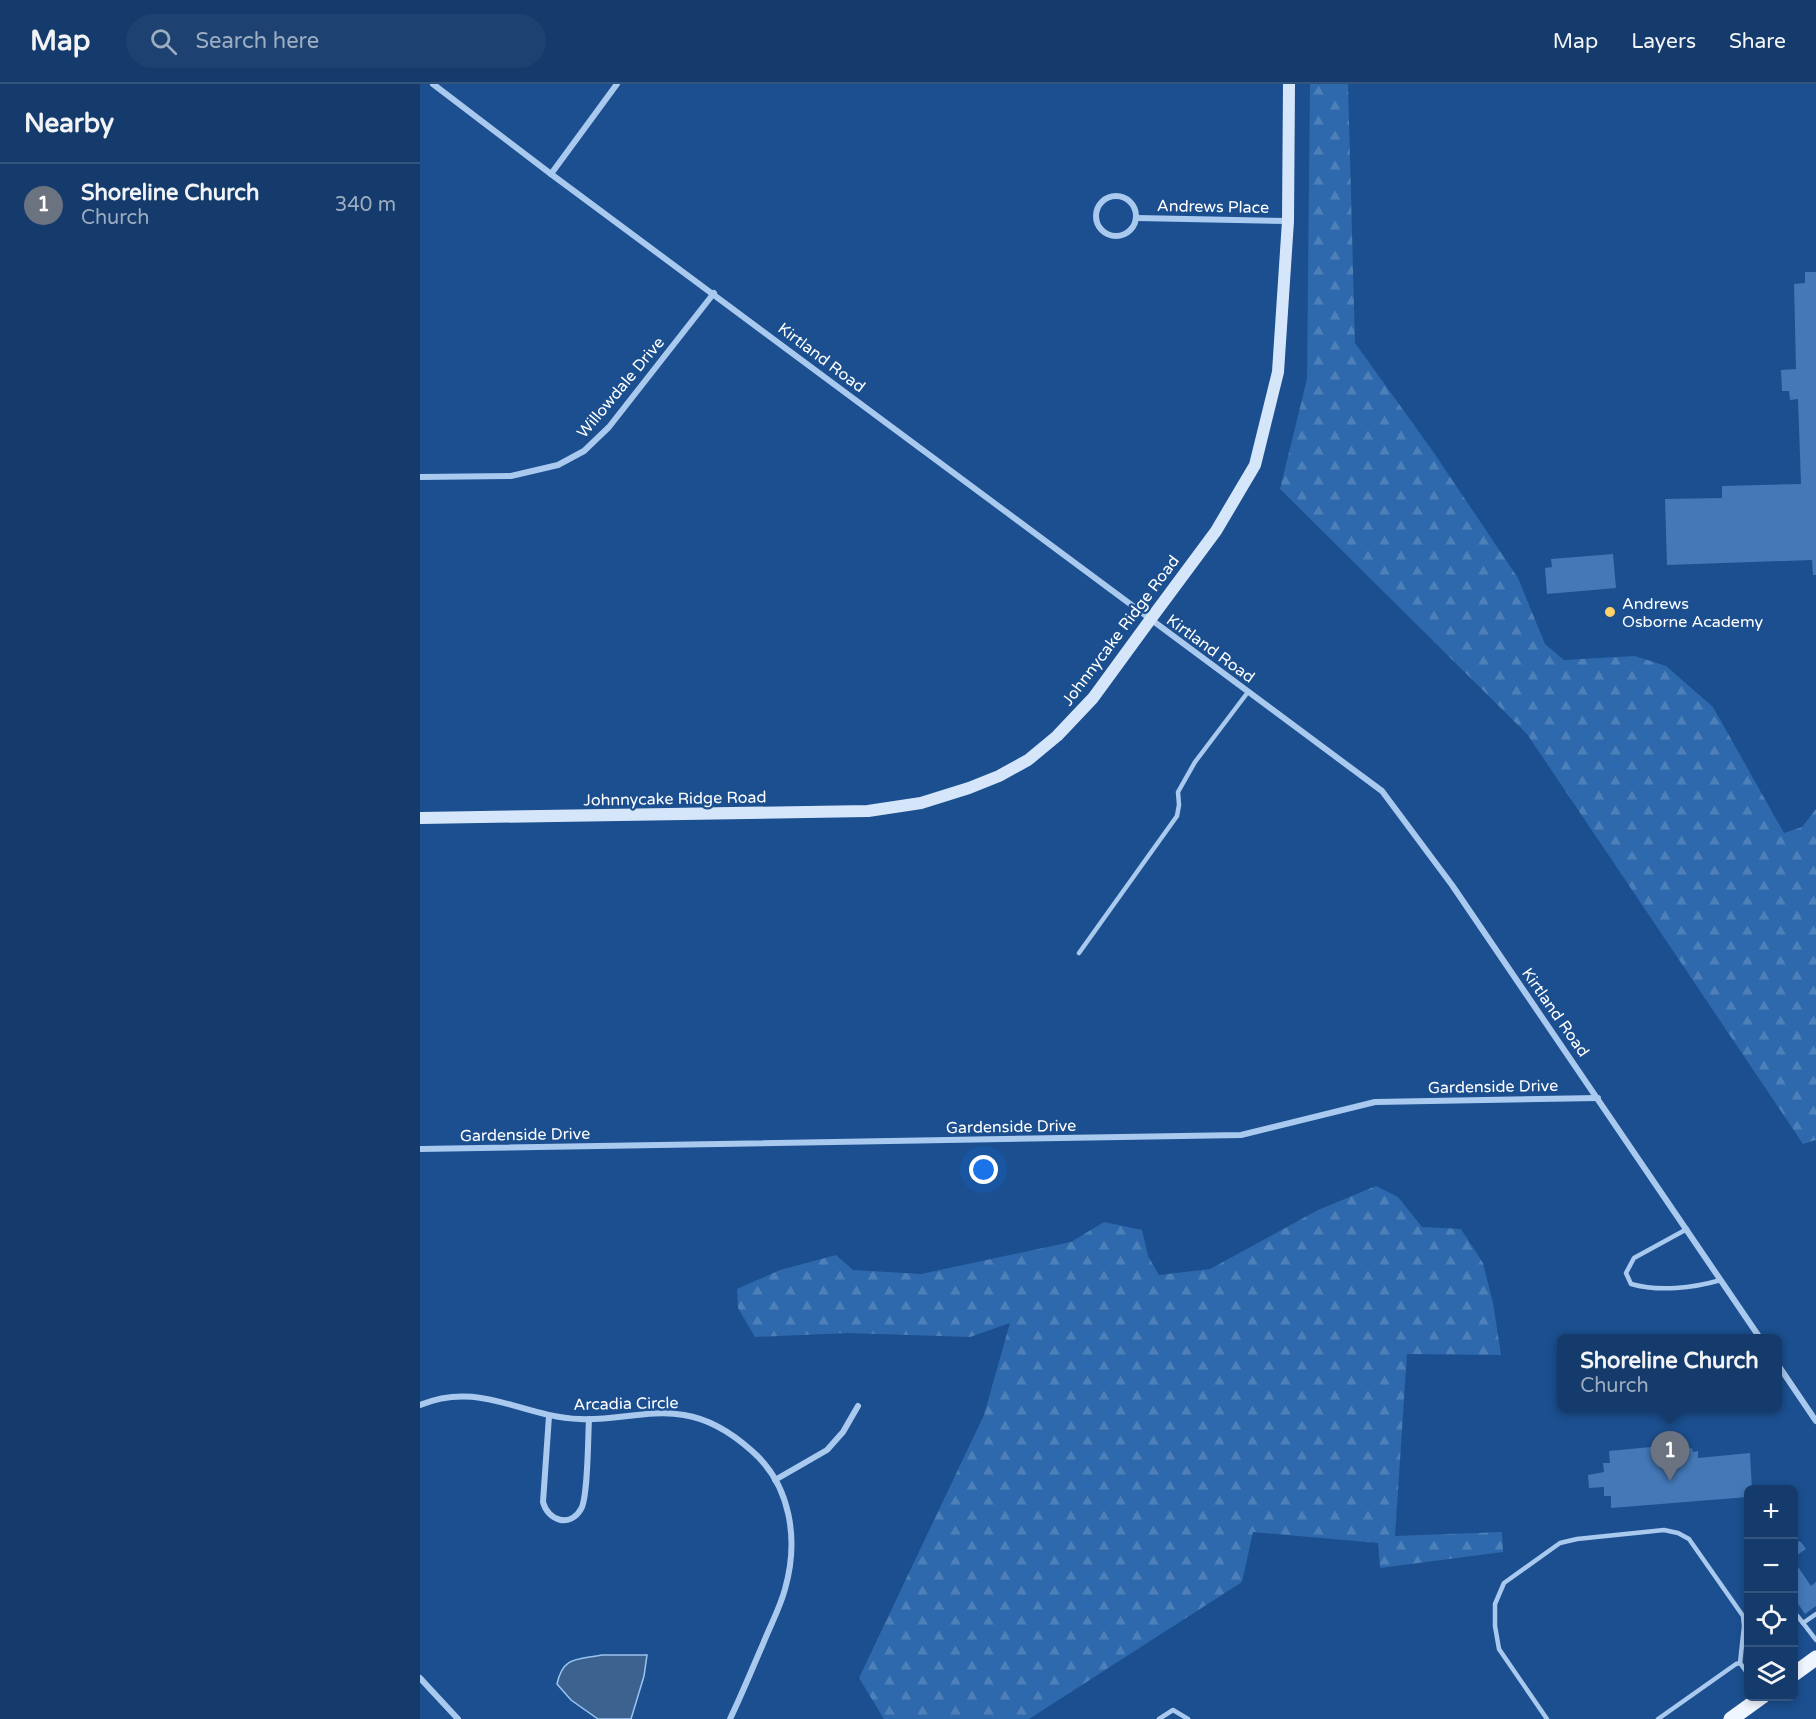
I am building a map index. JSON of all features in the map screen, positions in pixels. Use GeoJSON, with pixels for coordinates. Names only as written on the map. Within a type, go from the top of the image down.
{"type":"FeatureCollection","features":[{"type":"Feature","properties":{"kind":"main road","name":"Johnnycake Ridge Road"},"geometry":{"type":"LineString","coordinates":[[420,818],[868,811],[921,803],[999,776],[1028,760],[1057,736],[1093,698],[1216,531],[1255,465],[1278,372],[1288,221],[1289,84]]}},
{"type":"Feature","properties":{"kind":"main road"},"geometry":{"type":"LineString","coordinates":[[1798,1672],[1814,1664]]}},
{"type":"Feature","properties":{"kind":"main road"},"geometry":{"type":"LineString","coordinates":[[1731,1719],[1755,1701]]}},
{"type":"Feature","properties":{"kind":"street","name":"Kirtland Road"},"geometry":{"type":"LineString","coordinates":[[433,84],[1382,791],[1452,885],[1757,1334]]}},
{"type":"Feature","properties":{"kind":"street"},"geometry":{"type":"LineString","coordinates":[[551,174],[617,84]]}},
{"type":"Feature","properties":{"kind":"street","name":"Andrews Place"},"geometry":{"type":"LineString","coordinates":[[1120,196],[1132,201],[1137,218],[1128,231],[1122,235],[1110,236],[1099,229],[1097,213],[1104,198],[1120,196]]}},
{"type":"Feature","properties":{"kind":"street","name":"Andrews Place"},"geometry":{"type":"LineString","coordinates":[[1137,218],[1288,221]]}},
{"type":"Feature","properties":{"kind":"street","name":"Willowdale Drive"},"geometry":{"type":"LineString","coordinates":[[420,477],[511,476],[558,465],[584,451],[609,427],[714,293]]}},
{"type":"Feature","properties":{"kind":"street","name":"Gardenside Drive"},"geometry":{"type":"LineString","coordinates":[[420,1149],[1242,1135],[1376,1102],[1598,1098]]}},
{"type":"Feature","properties":{"kind":"street"},"geometry":{"type":"LineString","coordinates":[[1782,1371],[1816,1421]]}},
{"type":"Feature","properties":{"kind":"street","name":"Arcadia Circle"},"geometry":{"type":"LineString","coordinates":[[420,1405],[442,1398],[478,1396],[549,1416],[589,1419],[670,1413],[704,1421],[722,1429],[742,1442],[762,1460],[775,1480],[788,1510],[792,1538],[791,1566],[785,1591],[730,1719]]}},
{"type":"Feature","properties":{"kind":"street"},"geometry":{"type":"LineString","coordinates":[[775,1480],[827,1450],[843,1432],[858,1406]]}},
{"type":"Feature","properties":{"kind":"street"},"geometry":{"type":"LineString","coordinates":[[549,1416],[543,1502],[545,1511],[556,1520],[568,1520],[575,1516],[584,1502],[589,1419]]}},
{"type":"Feature","properties":{"kind":"street"},"geometry":{"type":"LineString","coordinates":[[420,1678],[458,1719]]}},
{"type":"Feature","properties":{"kind":"lane"},"geometry":{"type":"LineString","coordinates":[[1079,953],[1177,816],[1178,792],[1195,762],[1248,692]]}},
{"type":"Feature","properties":{"kind":"lane"},"geometry":{"type":"LineString","coordinates":[[1687,1229],[1634,1258],[1626,1273],[1631,1284],[1645,1288],[1670,1288],[1721,1280]]}},
{"type":"Feature","properties":{"kind":"lane"},"geometry":{"type":"LineString","coordinates":[[1547,1719],[1499,1649],[1495,1626],[1495,1604],[1504,1583],[1560,1543],[1577,1539],[1664,1530],[1678,1533],[1689,1539],[1744,1619]]}},
{"type":"Feature","properties":{"kind":"lane"},"geometry":{"type":"LineString","coordinates":[[1803,1623],[1816,1614]]}},
{"type":"Feature","properties":{"kind":"lane"},"geometry":{"type":"LineString","coordinates":[[1798,1617],[1816,1640]]}},
{"type":"Feature","properties":{"kind":"lane"},"geometry":{"type":"LineString","coordinates":[[1744,1637],[1740,1663],[1744,1668]]}},
{"type":"Feature","properties":{"kind":"lane"},"geometry":{"type":"LineString","coordinates":[[1658,1719],[1740,1663]]}},
{"type":"Feature","properties":{"kind":"lane"},"geometry":{"type":"LineString","coordinates":[[1159,1719],[1173,1710],[1188,1719]]}},
{"type":"Feature","properties":{"kind":"green space"},"geometry":{"type":"Polygon","coordinates":[[[1310,84],[1348,84],[1355,343],[1432,450],[1518,578],[1545,644],[1564,660],[1635,656],[1666,666],[1713,707],[1784,833],[1802,827],[1816,809],[1816,1140],[1803,1144],[1527,734],[1280,489],[1307,379],[1310,84]]]}},
{"type":"Feature","properties":{"kind":"green space"},"geometry":{"type":"Polygon","coordinates":[[[1376,1186],[1398,1197],[1422,1227],[1461,1229],[1483,1263],[1493,1303],[1501,1355],[1407,1354],[1395,1536],[1502,1532],[1503,1552],[1380,1568],[1378,1543],[1253,1532],[1242,1582],[1029,1719],[884,1719],[859,1678],[984,1415],[1010,1323],[970,1337],[848,1333],[755,1337],[738,1308],[737,1289],[780,1270],[836,1255],[853,1270],[921,1274],[1071,1242],[1104,1222],[1142,1230],[1148,1256],[1159,1275],[1210,1269],[1318,1210],[1376,1186]]]}},
{"type":"Feature","properties":{"kind":"shaded area"},"geometry":{"type":"Polygon","coordinates":[[[602,1655],[647,1655],[644,1676],[631,1719],[598,1719],[571,1700],[557,1684],[567,1664],[578,1659],[602,1655]]]}},
{"type":"Feature","properties":{"kind":"building"},"geometry":{"type":"Polygon","coordinates":[[[1805,272],[1816,272],[1816,575],[1813,575],[1812,560],[1667,565],[1665,499],[1722,498],[1722,486],[1801,484],[1798,399],[1790,400],[1789,391],[1782,391],[1781,370],[1796,369],[1794,284],[1805,283],[1805,272]]]}},
{"type":"Feature","properties":{"kind":"building"},"geometry":{"type":"Polygon","coordinates":[[[1613,554],[1616,588],[1547,594],[1545,568],[1552,567],[1551,559],[1613,554]]]}},
{"type":"Feature","properties":{"kind":"building"},"geometry":{"type":"Polygon","coordinates":[[[1671,1445],[1672,1457],[1683,1453],[1683,1449],[1692,1448],[1693,1452],[1698,1451],[1698,1458],[1750,1453],[1752,1485],[1744,1485],[1744,1497],[1611,1508],[1611,1496],[1604,1496],[1604,1487],[1589,1488],[1588,1475],[1604,1472],[1603,1463],[1610,1463],[1609,1451],[1671,1445]]]}},
{"type":"Feature","properties":{"kind":"building"},"geometry":{"type":"Polygon","coordinates":[[[1798,1541],[1801,1542],[1806,1549],[1798,1554],[1798,1541]]]}},
{"type":"Feature","properties":{"kind":"building"},"geometry":{"type":"Polygon","coordinates":[[[1798,1567],[1811,1586],[1816,1582],[1816,1606],[1805,1614],[1798,1604],[1798,1567]]]}},
{"type":"Feature","properties":{"kind":"place","name":"Andrews Osborne Academy"},"geometry":{"type":"Point","coordinates":[1610,612]}},
{"type":"Feature","properties":{"kind":"place","name":"Shoreline Church"},"geometry":{"type":"Point","coordinates":[1670,1481]}}]}
